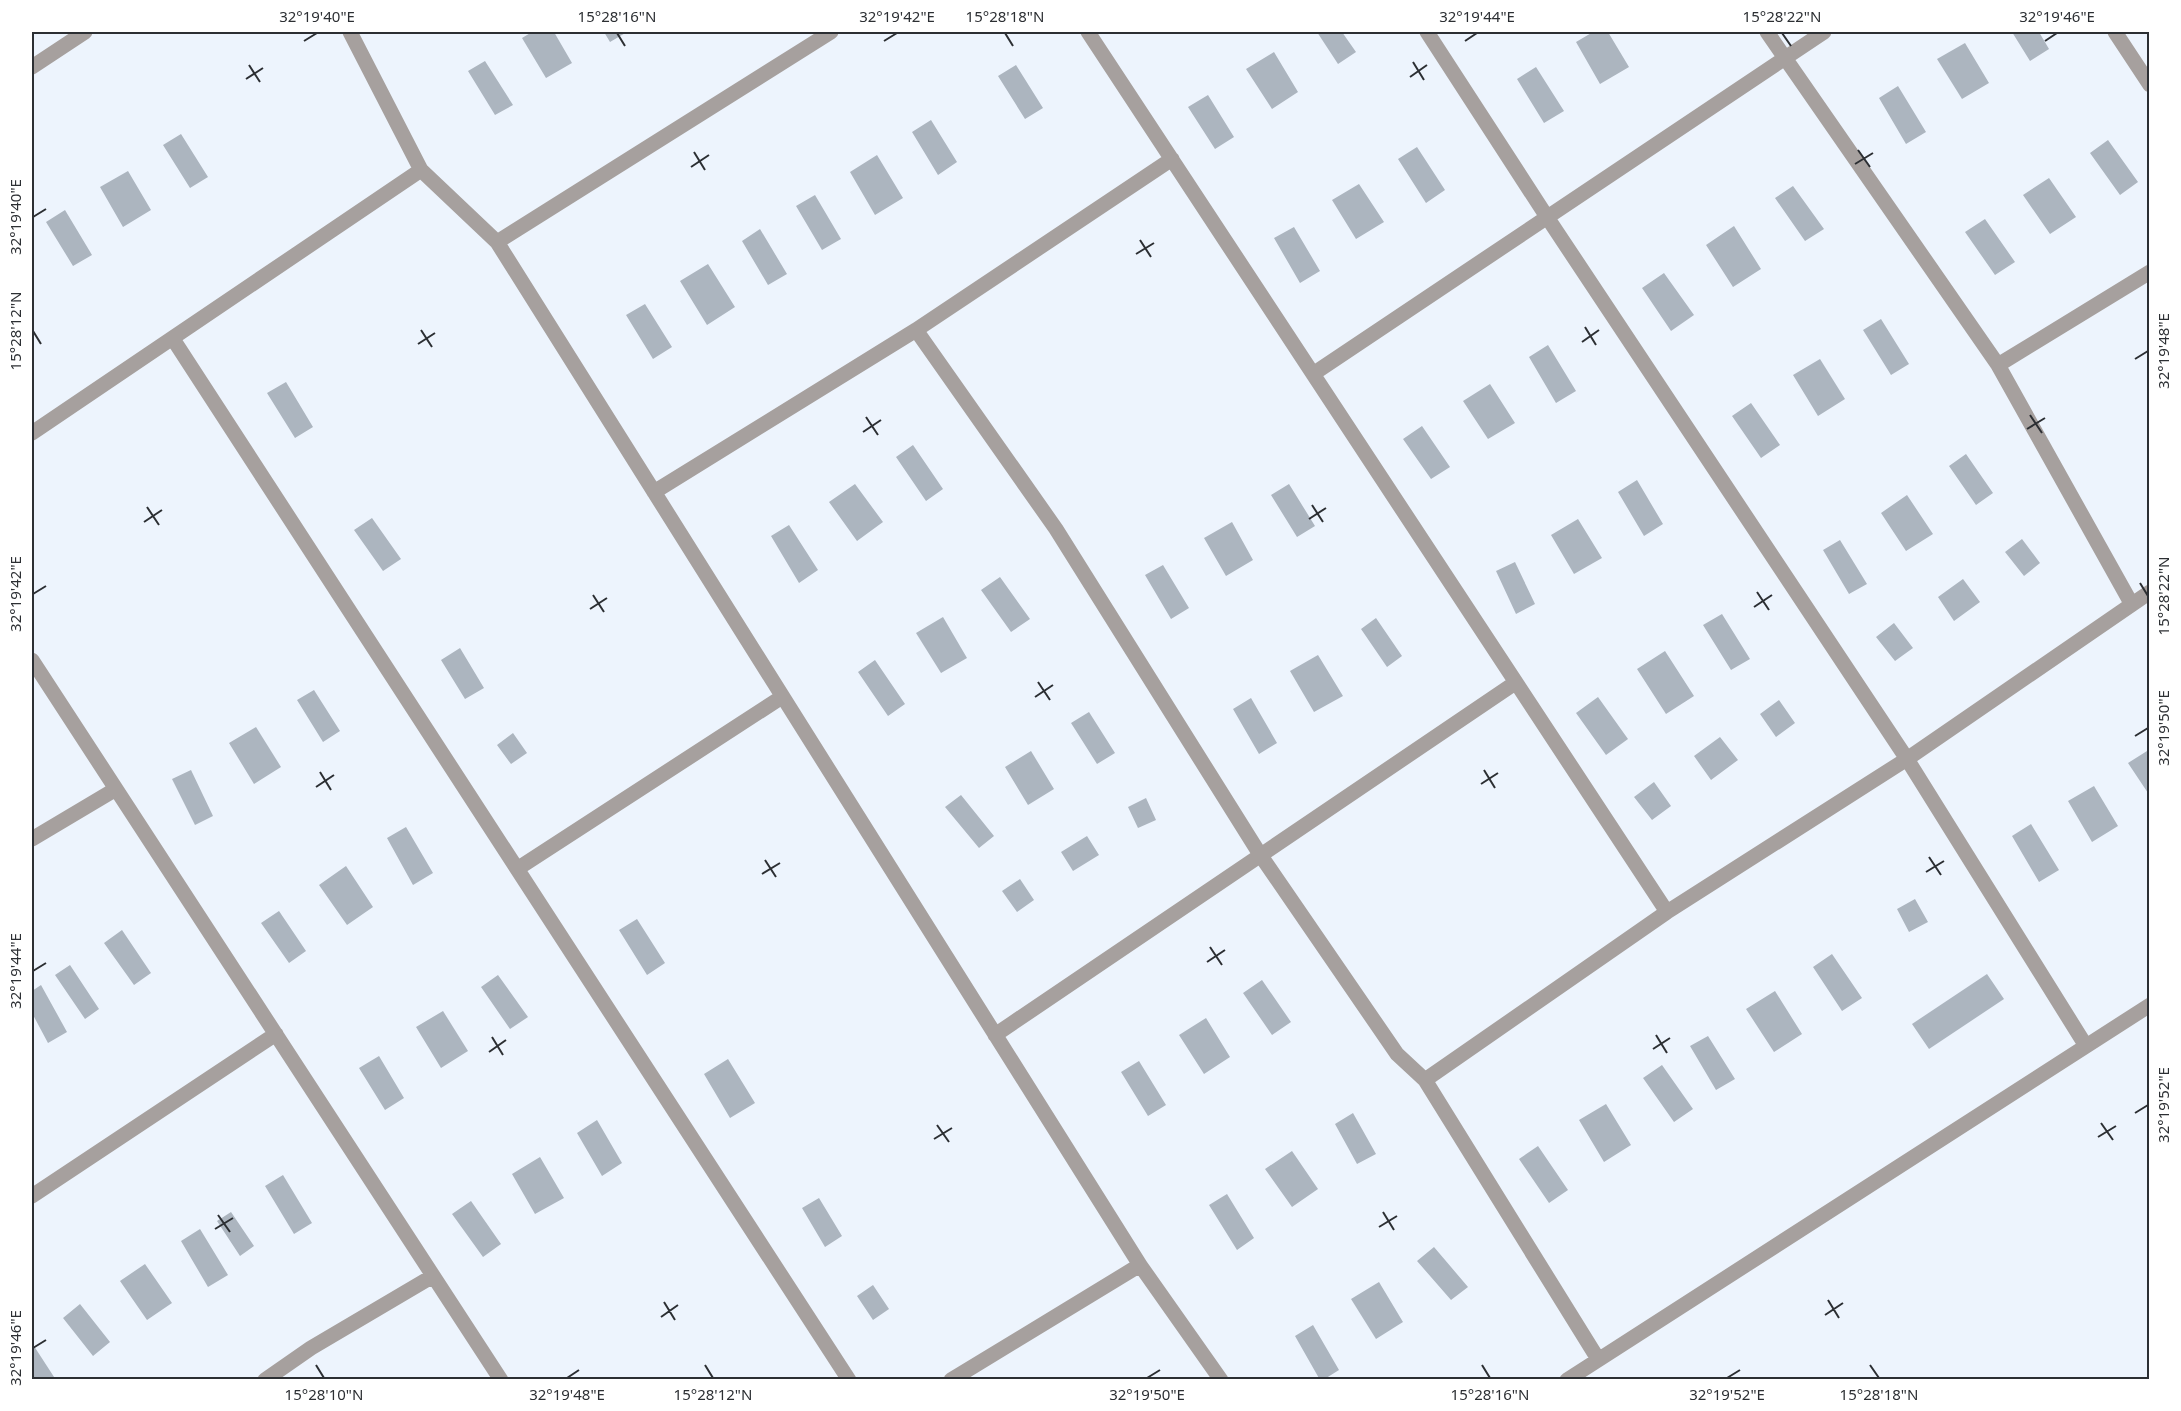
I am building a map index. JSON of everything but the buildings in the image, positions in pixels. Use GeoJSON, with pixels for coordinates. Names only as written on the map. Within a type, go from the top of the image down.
{"type":"FeatureCollection","features":[{"type":"Feature","properties":{"kind":"street"},"geometry":{"type":"LineString","coordinates":[[32,67],[85,32]]}},
{"type":"Feature","properties":{"kind":"street"},"geometry":{"type":"LineString","coordinates":[[350,32],[422,170],[497,242],[1140,1265],[1221,1380]]}},
{"type":"Feature","properties":{"kind":"street"},"geometry":{"type":"LineString","coordinates":[[497,242],[831,32]]}},
{"type":"Feature","properties":{"kind":"street"},"geometry":{"type":"LineString","coordinates":[[1088,32],[1666,912]]}},
{"type":"Feature","properties":{"kind":"street"},"geometry":{"type":"LineString","coordinates":[[1427,32],[1907,759],[2086,1046]]}},
{"type":"Feature","properties":{"kind":"street"},"geometry":{"type":"LineString","coordinates":[[1767,32],[1998,365],[2131,603]]}},
{"type":"Feature","properties":{"kind":"street"},"geometry":{"type":"LineString","coordinates":[[1313,374],[1824,32]]}},
{"type":"Feature","properties":{"kind":"street"},"geometry":{"type":"LineString","coordinates":[[2115,32],[2150,85]]}},
{"type":"Feature","properties":{"kind":"street"},"geometry":{"type":"LineString","coordinates":[[654,492],[916,330],[1172,159]]}},
{"type":"Feature","properties":{"kind":"street"},"geometry":{"type":"LineString","coordinates":[[32,433],[422,170]]}},
{"type":"Feature","properties":{"kind":"street"},"geometry":{"type":"LineString","coordinates":[[1998,365],[2150,272]]}},
{"type":"Feature","properties":{"kind":"street"},"geometry":{"type":"LineString","coordinates":[[916,330],[1056,530],[1260,855],[1397,1054],[1425,1080],[1598,1359]]}},
{"type":"Feature","properties":{"kind":"street"},"geometry":{"type":"LineString","coordinates":[[173,339],[849,1380]]}},
{"type":"Feature","properties":{"kind":"street"},"geometry":{"type":"LineString","coordinates":[[1425,1080],[1666,912],[1907,759],[2150,592]]}},
{"type":"Feature","properties":{"kind":"street"},"geometry":{"type":"LineString","coordinates":[[32,660],[501,1380]]}},
{"type":"Feature","properties":{"kind":"street"},"geometry":{"type":"LineString","coordinates":[[995,1035],[1515,682]]}},
{"type":"Feature","properties":{"kind":"street"},"geometry":{"type":"LineString","coordinates":[[517,869],[782,697]]}},
{"type":"Feature","properties":{"kind":"street"},"geometry":{"type":"LineString","coordinates":[[32,839],[116,789]]}},
{"type":"Feature","properties":{"kind":"street"},"geometry":{"type":"LineString","coordinates":[[1567,1380],[2150,1005]]}},
{"type":"Feature","properties":{"kind":"street"},"geometry":{"type":"LineString","coordinates":[[32,1196],[276,1034]]}},
{"type":"Feature","properties":{"kind":"street"},"geometry":{"type":"LineString","coordinates":[[951,1380],[1140,1265]]}},
{"type":"Feature","properties":{"kind":"street"},"geometry":{"type":"LineString","coordinates":[[265,1380],[311,1348],[433,1276]]}}]}
